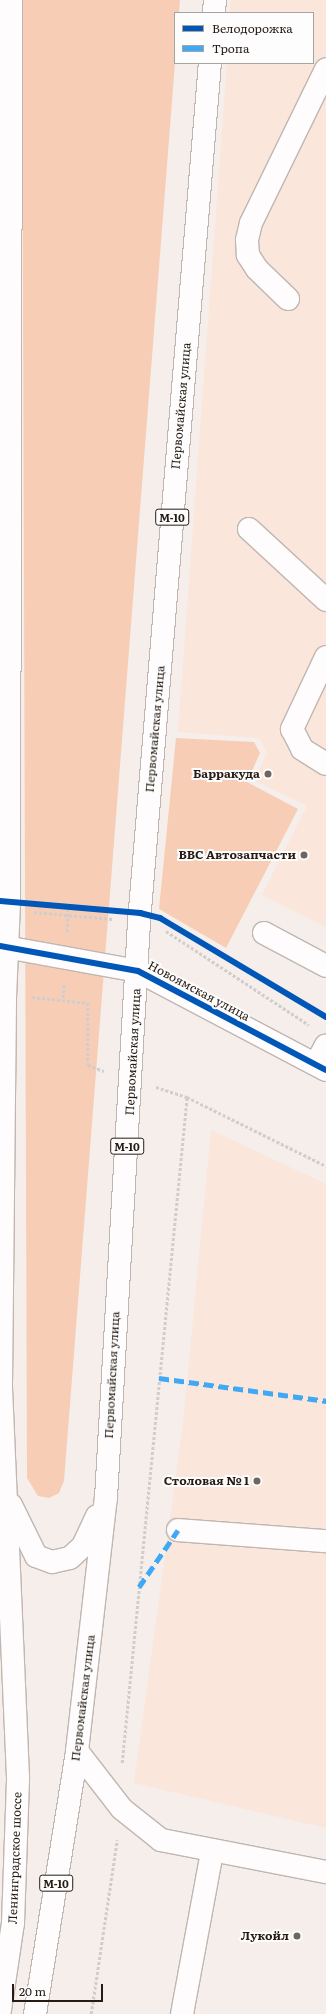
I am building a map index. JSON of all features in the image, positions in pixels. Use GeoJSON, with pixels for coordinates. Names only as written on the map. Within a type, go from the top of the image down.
{"type":"FeatureCollection","features":[{"type":"Feature","properties":{"kind":"main road"},"geometry":{"type":"LineString","coordinates":[[11,0],[9,910],[4,946],[1,1383],[5,1493],[36,1556],[52,1562],[70,1558],[83,1546],[106,1498]]}},
{"type":"Feature","properties":{"kind":"main road"},"geometry":{"type":"LineString","coordinates":[[214,12],[215,0]]}},
{"type":"Feature","properties":{"kind":"main road","name":"Первомайская улица"},"geometry":{"type":"LineString","coordinates":[[35,2014],[77,1751],[106,1498],[140,917],[210,64]]}},
{"type":"Feature","properties":{"kind":"main road"},"geometry":{"type":"LineString","coordinates":[[288,299],[257,269],[248,255],[247,240],[251,223],[324,76]]}},
{"type":"Feature","properties":{"kind":"main road"},"geometry":{"type":"LineString","coordinates":[[249,529],[326,600]]}},
{"type":"Feature","properties":{"kind":"main road"},"geometry":{"type":"LineString","coordinates":[[326,657],[292,729],[302,749],[326,764]]}},
{"type":"Feature","properties":{"kind":"main road"},"geometry":{"type":"LineString","coordinates":[[264,933],[326,966]]}},
{"type":"Feature","properties":{"kind":"main road","name":"Новоямская улица"},"geometry":{"type":"LineString","coordinates":[[4,946],[138,971],[321,1067]]}},
{"type":"Feature","properties":{"kind":"main road"},"geometry":{"type":"LineString","coordinates":[[321,1067],[326,1045]]}},
{"type":"Feature","properties":{"kind":"main road","name":"Ленинградское шоссе"},"geometry":{"type":"LineString","coordinates":[[0,2010],[13,1923],[18,1777],[5,1493]]}},
{"type":"Feature","properties":{"kind":"main road"},"geometry":{"type":"LineString","coordinates":[[178,1530],[326,1541]]}},
{"type":"Feature","properties":{"kind":"main road"},"geometry":{"type":"LineString","coordinates":[[77,1751],[122,1809],[161,1840],[212,1852],[326,1872]]}},
{"type":"Feature","properties":{"kind":"main road"},"geometry":{"type":"LineString","coordinates":[[182,2014],[212,1852]]}},
{"type":"Feature","properties":{"kind":"path"},"geometry":{"type":"LineString","coordinates":[[61,905],[75,907]]}},
{"type":"Feature","properties":{"kind":"path"},"geometry":{"type":"LineString","coordinates":[[9,910],[160,918],[186,934]]}},
{"type":"Feature","properties":{"kind":"path"},"geometry":{"type":"LineString","coordinates":[[104,910],[140,917],[159,927],[313,1028]]}},
{"type":"Feature","properties":{"kind":"path"},"geometry":{"type":"LineString","coordinates":[[90,2014],[122,1809],[120,1777],[187,1097]]}},
{"type":"Feature","properties":{"kind":"shaded area"},"geometry":{"type":"Polygon","coordinates":[[[22,0],[180,0],[179,12],[174,12],[175,64],[64,1481],[59,1493],[49,1498],[38,1496],[27,1478],[22,0]]]}},
{"type":"Feature","properties":{"kind":"shaded area"},"geometry":{"type":"Polygon","coordinates":[[[231,0],[326,0],[326,927],[262,895],[307,806],[254,780],[267,753],[259,738],[178,732],[227,64],[314,64],[314,12],[230,12],[231,0]]]}},
{"type":"Feature","properties":{"kind":"shaded area"},"geometry":{"type":"Polygon","coordinates":[[[176,738],[254,742],[260,753],[247,782],[298,809],[226,948],[159,909],[176,738]]]}},
{"type":"Feature","properties":{"kind":"shaded area"},"geometry":{"type":"Polygon","coordinates":[[[211,1130],[326,1184],[326,1828],[134,1783],[183,1424],[211,1130]]]}},
{"type":"Feature","properties":{"kind":"marked path"},"geometry":{"type":"LineString","coordinates":[[159,1378],[326,1401]]}},
{"type":"Feature","properties":{"kind":"marked path"},"geometry":{"type":"LineString","coordinates":[[139,1587],[178,1530]]}},
{"type":"Feature","properties":{"kind":"cycle path"},"geometry":{"type":"LineString","coordinates":[[0,901],[140,913],[160,918],[326,1017]]}},
{"type":"Feature","properties":{"kind":"cycle path"},"geometry":{"type":"LineString","coordinates":[[0,946],[138,971],[326,1070]]}},
{"type":"Feature","properties":{"kind":"place","name":"Барракуда"},"geometry":{"type":"Point","coordinates":[268,774]}},
{"type":"Feature","properties":{"kind":"place","name":"ВВС Автозапчасти"},"geometry":{"type":"Point","coordinates":[304,855]}},
{"type":"Feature","properties":{"kind":"place","name":"Столовая № 1"},"geometry":{"type":"Point","coordinates":[257,1481]}},
{"type":"Feature","properties":{"kind":"place","name":"Лукойл"},"geometry":{"type":"Point","coordinates":[297,1936]}}]}
